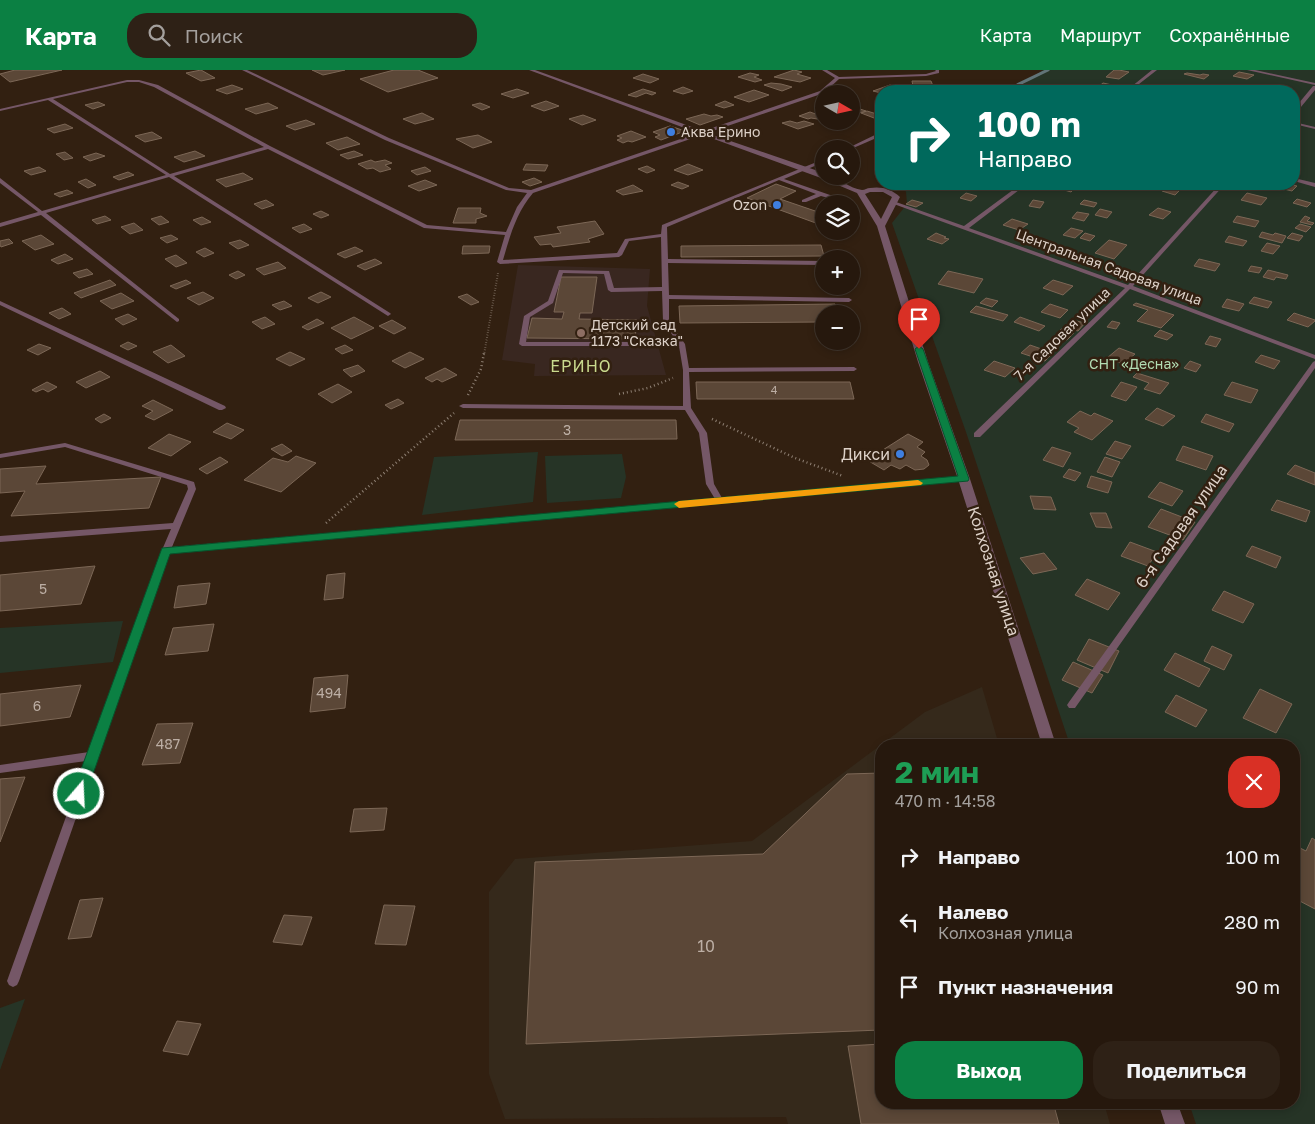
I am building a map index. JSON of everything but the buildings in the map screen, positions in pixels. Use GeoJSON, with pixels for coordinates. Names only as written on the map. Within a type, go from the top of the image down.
{"type":"FeatureCollection","features":[{"type":"Feature","properties":{"kind":"street"},"geometry":{"type":"LineString","coordinates":[[704,134],[815,173]]}},
{"type":"Feature","properties":{"kind":"street"},"geometry":{"type":"LineString","coordinates":[[844,185],[861,193],[875,189]]}},
{"type":"Feature","properties":{"kind":"street"},"geometry":{"type":"LineString","coordinates":[[881,190],[888,191],[896,197],[881,226]]}},
{"type":"Feature","properties":{"kind":"street","name":"Колхозная улица"},"geometry":{"type":"LineString","coordinates":[[860,206],[881,226],[923,362],[964,479],[1047,739]]}},
{"type":"Feature","properties":{"kind":"street"},"geometry":{"type":"LineString","coordinates":[[1170,1109],[1175,1124]]}},
{"type":"Feature","properties":{"kind":"lane"},"geometry":{"type":"LineString","coordinates":[[244,70],[387,139],[508,189],[531,192],[822,92],[838,78]]}},
{"type":"Feature","properties":{"kind":"lane"},"geometry":{"type":"LineString","coordinates":[[531,70],[704,134]]}},
{"type":"Feature","properties":{"kind":"lane"},"geometry":{"type":"LineString","coordinates":[[824,70],[838,78],[926,75],[938,72],[937,70]]}},
{"type":"Feature","properties":{"kind":"lane"},"geometry":{"type":"LineString","coordinates":[[1138,85],[1155,70]]}},
{"type":"Feature","properties":{"kind":"lane"},"geometry":{"type":"LineString","coordinates":[[1249,70],[1315,86],[1300,105]]}},
{"type":"Feature","properties":{"kind":"lane"},"geometry":{"type":"LineString","coordinates":[[0,110],[126,81],[139,81],[156,86],[268,147],[426,227],[509,234]]}},
{"type":"Feature","properties":{"kind":"lane"},"geometry":{"type":"LineString","coordinates":[[49,99],[388,314]]}},
{"type":"Feature","properties":{"kind":"lane"},"geometry":{"type":"LineString","coordinates":[[1300,124],[1315,128]]}},
{"type":"Feature","properties":{"kind":"lane"},"geometry":{"type":"LineString","coordinates":[[860,144],[875,137]]}},
{"type":"Feature","properties":{"kind":"lane"},"geometry":{"type":"LineString","coordinates":[[0,225],[268,147]]}},
{"type":"Feature","properties":{"kind":"lane"},"geometry":{"type":"LineString","coordinates":[[720,501],[710,484],[703,433],[687,408],[686,370],[682,344],[666,321],[664,226],[815,164]]}},
{"type":"Feature","properties":{"kind":"lane"},"geometry":{"type":"LineString","coordinates":[[780,179],[825,195]]}},
{"type":"Feature","properties":{"kind":"lane"},"geometry":{"type":"LineString","coordinates":[[0,180],[177,320]]}},
{"type":"Feature","properties":{"kind":"lane"},"geometry":{"type":"LineString","coordinates":[[1300,181],[1315,185]]}},
{"type":"Feature","properties":{"kind":"lane"},"geometry":{"type":"LineString","coordinates":[[966,227],[1016,190]]}},
{"type":"Feature","properties":{"kind":"lane","name":"7-я Садовая улица"},"geometry":{"type":"LineString","coordinates":[[977,435],[1129,286],[1217,190]]}},
{"type":"Feature","properties":{"kind":"lane"},"geometry":{"type":"LineString","coordinates":[[531,192],[524,200],[509,234],[500,262],[619,255],[626,240],[665,235]]}},
{"type":"Feature","properties":{"kind":"lane"},"geometry":{"type":"LineString","coordinates":[[804,201],[821,194]]}},
{"type":"Feature","properties":{"kind":"lane","name":"Центральная Садовая улица"},"geometry":{"type":"LineString","coordinates":[[894,203],[1129,286],[1315,357]]}},
{"type":"Feature","properties":{"kind":"lane"},"geometry":{"type":"LineString","coordinates":[[665,261],[815,263]]}},
{"type":"Feature","properties":{"kind":"lane"},"geometry":{"type":"LineString","coordinates":[[666,289],[611,290],[607,272],[561,271],[552,302],[527,316],[522,344],[682,344]]}},
{"type":"Feature","properties":{"kind":"lane"},"geometry":{"type":"LineString","coordinates":[[666,297],[849,300]]}},
{"type":"Feature","properties":{"kind":"lane"},"geometry":{"type":"LineString","coordinates":[[0,303],[222,408]]}},
{"type":"Feature","properties":{"kind":"lane","name":"6-я Садовая улица"},"geometry":{"type":"LineString","coordinates":[[1072,705],[1315,363]]}},
{"type":"Feature","properties":{"kind":"lane"},"geometry":{"type":"LineString","coordinates":[[686,370],[854,369]]}},
{"type":"Feature","properties":{"kind":"lane"},"geometry":{"type":"LineString","coordinates":[[463,406],[687,408]]}},
{"type":"Feature","properties":{"kind":"lane"},"geometry":{"type":"LineString","coordinates":[[0,456],[65,445],[190,484],[192,489],[174,526],[13,981]]}},
{"type":"Feature","properties":{"kind":"lane"},"geometry":{"type":"LineString","coordinates":[[166,550],[964,479]]}},
{"type":"Feature","properties":{"kind":"lane"},"geometry":{"type":"LineString","coordinates":[[0,539],[174,526]]}},
{"type":"Feature","properties":{"kind":"lane"},"geometry":{"type":"LineString","coordinates":[[0,769],[92,756]]}},
{"type":"Feature","properties":{"kind":"path"},"geometry":{"type":"LineString","coordinates":[[309,538],[463,406],[481,369],[500,262]]}},
{"type":"Feature","properties":{"kind":"path"},"geometry":{"type":"LineString","coordinates":[[616,394],[648,388],[674,377]]}},
{"type":"Feature","properties":{"kind":"path"},"geometry":{"type":"LineString","coordinates":[[687,408],[795,458],[872,487]]}},
{"type":"Feature","properties":{"kind":"shaded area","name":"Детский сад 1173 \"Сказка\""},"geometry":{"type":"Polygon","coordinates":[[[518,265],[650,269],[647,306],[666,375],[534,376],[535,364],[502,360],[518,265]]]}},
{"type":"Feature","properties":{"kind":"shaded area"},"geometry":{"type":"Polygon","coordinates":[[[982,687],[997,739],[889,739],[925,712],[982,687]]]}},
{"type":"Feature","properties":{"kind":"shaded area"},"geometry":{"type":"Polygon","coordinates":[[[875,749],[875,1109],[1106,1109],[1110,1124],[788,1124],[786,1117],[505,1119],[489,1074],[489,892],[515,859],[752,841],[875,749]]]}},
{"type":"Feature","properties":{"kind":"green space","name":"СНТ «Десна»"},"geometry":{"type":"Polygon","coordinates":[[[1043,70],[1315,70],[1315,1124],[1196,1124],[1191,1109],[1300,1109],[1300,739],[1068,739],[966,432],[892,223],[907,204],[905,190],[1300,190],[1300,85],[1022,85],[1043,70]]]}},
{"type":"Feature","properties":{"kind":"green space"},"geometry":{"type":"Polygon","coordinates":[[[538,452],[533,502],[422,515],[434,457],[538,452]]]}},
{"type":"Feature","properties":{"kind":"green space"},"geometry":{"type":"Polygon","coordinates":[[[622,454],[626,477],[621,498],[547,503],[545,456],[622,454]]]}},
{"type":"Feature","properties":{"kind":"green space"},"geometry":{"type":"Polygon","coordinates":[[[123,621],[113,662],[0,673],[0,628],[123,621]]]}},
{"type":"Feature","properties":{"kind":"green space"},"geometry":{"type":"Polygon","coordinates":[[[25,999],[0,1070],[0,1008],[25,999]]]}},
{"type":"Feature","properties":{"kind":"waterway"},"geometry":{"type":"LineString","coordinates":[[1017,85],[1048,70]]}},
{"type":"Feature","properties":{"kind":"slow traffic"},"geometry":{"type":"LineString","coordinates":[[679,504],[918,483]]}},
{"type":"Feature","properties":{"kind":"place","name":"Аква Ерино"},"geometry":{"type":"Point","coordinates":[671,132]}},
{"type":"Feature","properties":{"kind":"place","name":"Ozon"},"geometry":{"type":"Point","coordinates":[777,205]}},
{"type":"Feature","properties":{"kind":"place","name":"Детский сад 1173 \"Сказка\""},"geometry":{"type":"Point","coordinates":[581,333]}},
{"type":"Feature","properties":{"kind":"place","name":"Дикси"},"geometry":{"type":"Point","coordinates":[900,454]}},
{"type":"Feature","properties":{"kind":"district","name":"ЕРИНО"},"geometry":{"type":"Point","coordinates":[581,366]}},
{"type":"Feature","properties":{"kind":"route"},"geometry":{"type":"LineString","coordinates":[[79,794],[166,550],[964,479],[919,349]]}}]}
